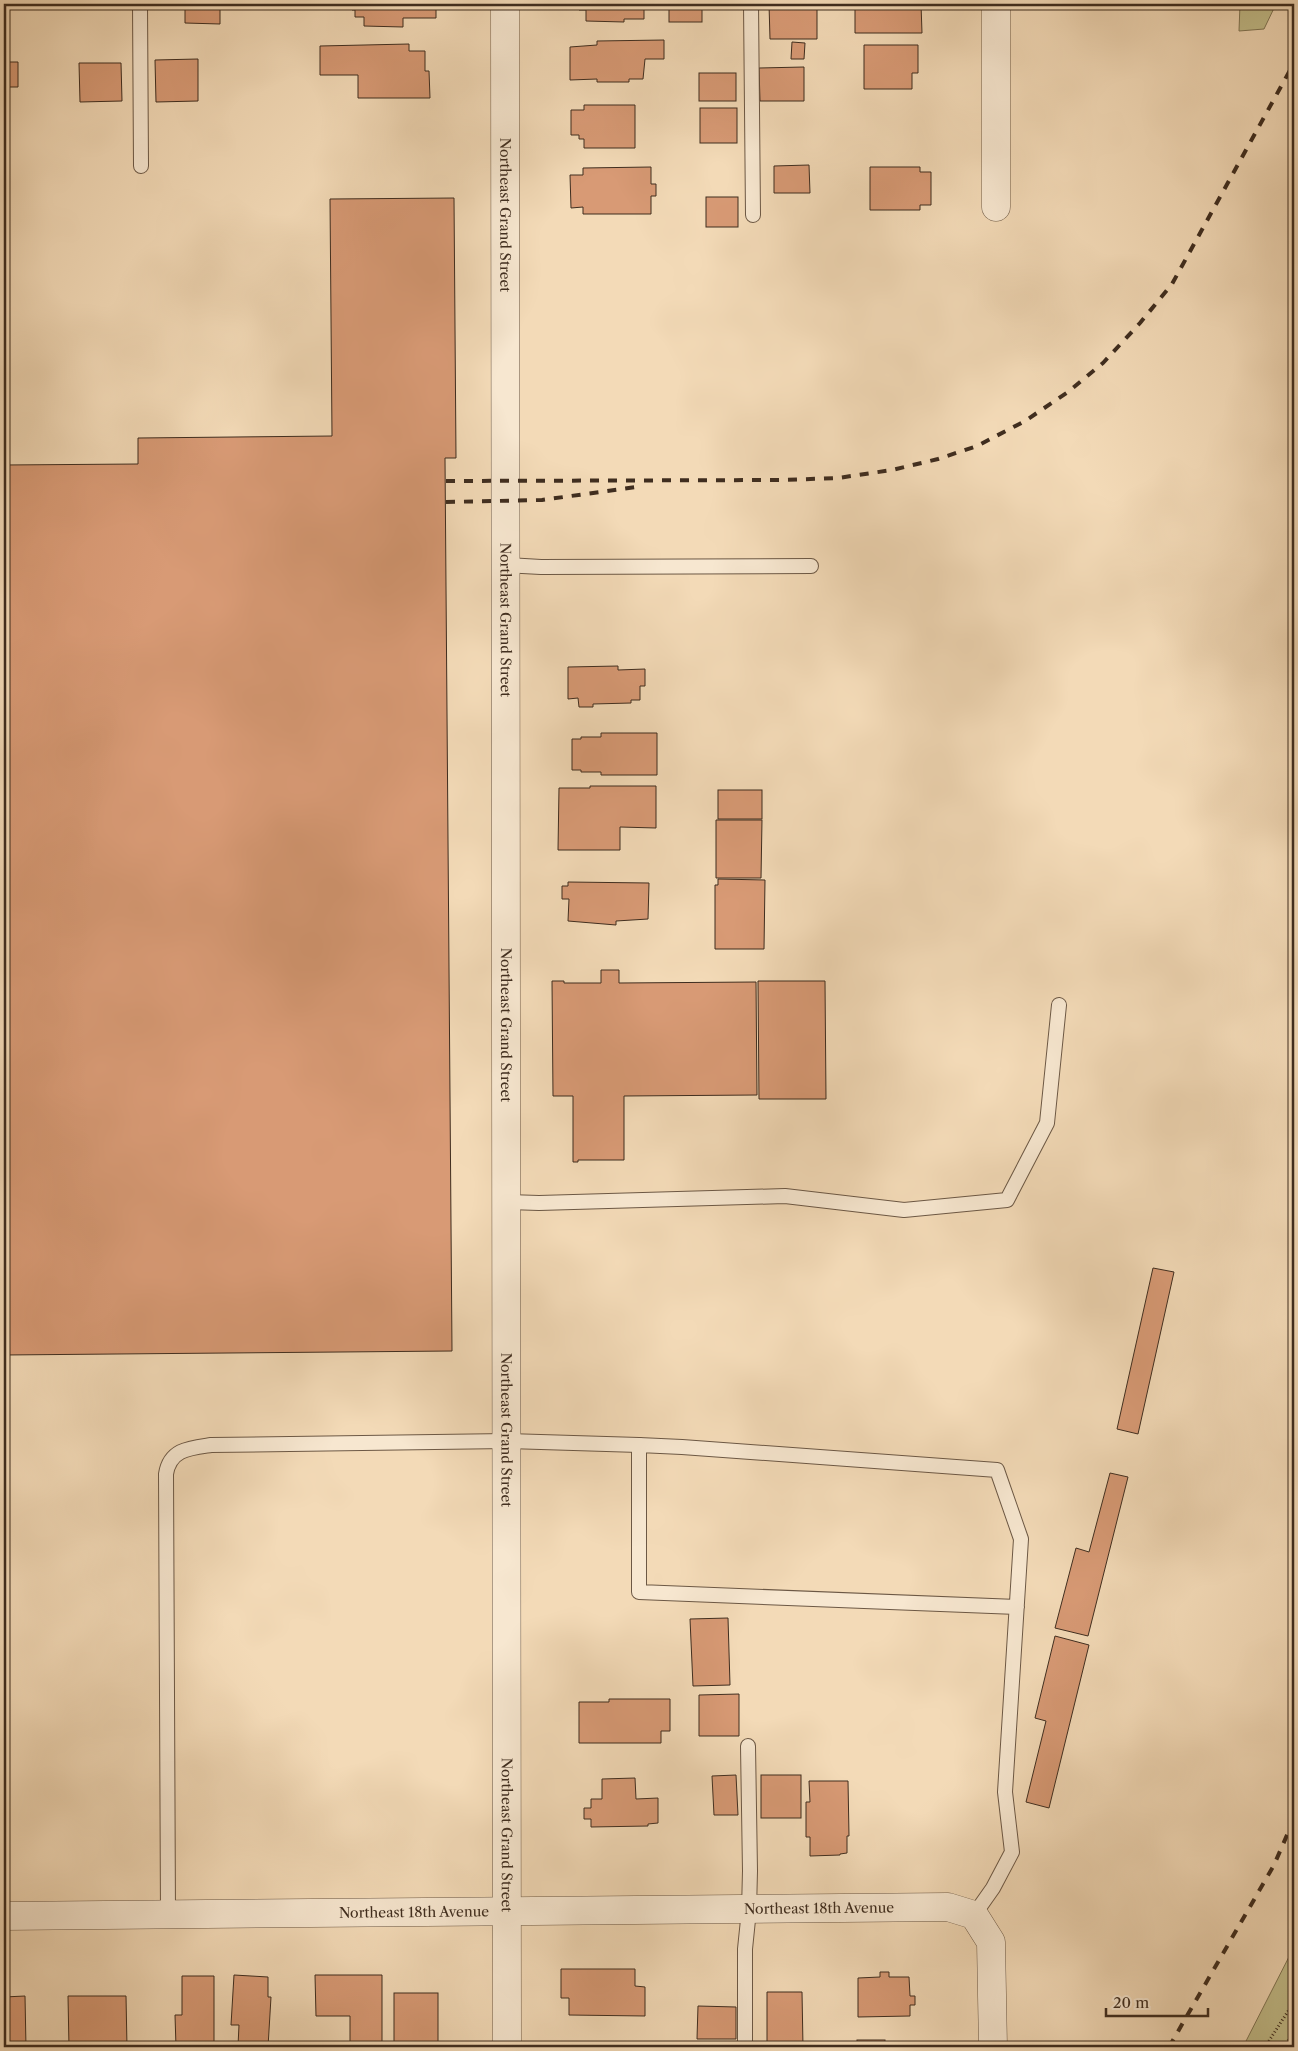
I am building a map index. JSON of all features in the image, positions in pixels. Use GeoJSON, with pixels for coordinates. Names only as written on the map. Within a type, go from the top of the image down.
{"type":"FeatureCollection","features":[{"type":"Feature","properties":{"kind":"street","name":"Northeast Grand Street"},"geometry":{"type":"LineString","coordinates":[[505,4],[507,2047]]}},
{"type":"Feature","properties":{"kind":"street"},"geometry":{"type":"LineString","coordinates":[[996,4],[996,207]]}},
{"type":"Feature","properties":{"kind":"street","name":"Northeast 18th Avenue"},"geometry":{"type":"LineString","coordinates":[[4,1916],[948,1907],[974,1916]]}},
{"type":"Feature","properties":{"kind":"street"},"geometry":{"type":"LineString","coordinates":[[974,1916],[991,1942],[993,2047]]}},
{"type":"Feature","properties":{"kind":"lane"},"geometry":{"type":"LineString","coordinates":[[140,4],[141,166]]}},
{"type":"Feature","properties":{"kind":"lane"},"geometry":{"type":"LineString","coordinates":[[751,4],[753,215]]}},
{"type":"Feature","properties":{"kind":"lane"},"geometry":{"type":"LineString","coordinates":[[506,565],[541,567],[811,566]]}},
{"type":"Feature","properties":{"kind":"lane"},"geometry":{"type":"LineString","coordinates":[[506,1202],[785,1196],[904,1210],[1007,1200],[1047,1123],[1059,1005]]}},
{"type":"Feature","properties":{"kind":"lane"},"geometry":{"type":"LineString","coordinates":[[168,1914],[166,1494],[168,1464],[174,1455],[191,1448],[211,1445],[507,1441],[692,1447],[997,1470],[1021,1539],[1005,1792],[1012,1852],[993,1888],[974,1916]]}},
{"type":"Feature","properties":{"kind":"lane"},"geometry":{"type":"LineString","coordinates":[[639,1445],[639,1592],[1017,1607]]}},
{"type":"Feature","properties":{"kind":"lane"},"geometry":{"type":"LineString","coordinates":[[745,2047],[745,1949],[749,1910],[748,1746]]}},
{"type":"Feature","properties":{"kind":"path"},"geometry":{"type":"LineString","coordinates":[[1265,2047],[1294,2002]]}},
{"type":"Feature","properties":{"kind":"path"},"geometry":{"type":"LineString","coordinates":[[1285,2047],[1294,2028]]}},
{"type":"Feature","properties":{"kind":"shaded area"},"geometry":{"type":"Polygon","coordinates":[[[1240,4],[1276,4],[1264,29],[1239,31],[1240,4]]]}},
{"type":"Feature","properties":{"kind":"shaded area"},"geometry":{"type":"Polygon","coordinates":[[[1294,1947],[1294,2047],[1243,2047],[1294,1947]]]}},
{"type":"Feature","properties":{"kind":"building"},"geometry":{"type":"Polygon","coordinates":[[[81,4],[119,4],[119,9],[81,9],[81,4]]]}},
{"type":"Feature","properties":{"kind":"building"},"geometry":{"type":"Polygon","coordinates":[[[185,4],[220,4],[220,24],[185,23],[185,4]]]}},
{"type":"Feature","properties":{"kind":"building"},"geometry":{"type":"Polygon","coordinates":[[[352,4],[436,4],[436,18],[403,18],[403,27],[364,26],[364,17],[355,17],[355,10],[352,10],[352,4]]]}},
{"type":"Feature","properties":{"kind":"building"},"geometry":{"type":"Polygon","coordinates":[[[579,4],[644,4],[644,19],[624,19],[624,22],[586,21],[586,10],[579,10],[579,4]]]}},
{"type":"Feature","properties":{"kind":"building"},"geometry":{"type":"Polygon","coordinates":[[[669,4],[702,4],[702,22],[669,22],[669,4]]]}},
{"type":"Feature","properties":{"kind":"building"},"geometry":{"type":"Polygon","coordinates":[[[769,4],[817,4],[817,39],[770,39],[769,4]]]}},
{"type":"Feature","properties":{"kind":"building"},"geometry":{"type":"Polygon","coordinates":[[[855,4],[921,4],[922,33],[855,33],[855,4]]]}},
{"type":"Feature","properties":{"kind":"building"},"geometry":{"type":"Polygon","coordinates":[[[664,40],[664,59],[645,59],[643,79],[629,79],[629,82],[597,82],[597,79],[570,80],[570,47],[597,45],[597,41],[664,40]]]}},
{"type":"Feature","properties":{"kind":"building"},"geometry":{"type":"Polygon","coordinates":[[[792,42],[805,43],[804,59],[791,59],[792,42]]]}},
{"type":"Feature","properties":{"kind":"building"},"geometry":{"type":"Polygon","coordinates":[[[409,44],[409,51],[425,51],[425,71],[429,71],[430,98],[358,98],[358,75],[320,75],[320,46],[409,44]]]}},
{"type":"Feature","properties":{"kind":"building"},"geometry":{"type":"Polygon","coordinates":[[[4,45],[6,45],[6,62],[18,62],[18,87],[6,87],[6,94],[4,94],[4,45]]]}},
{"type":"Feature","properties":{"kind":"building"},"geometry":{"type":"Polygon","coordinates":[[[864,45],[918,45],[918,73],[912,73],[912,89],[864,89],[864,45]]]}},
{"type":"Feature","properties":{"kind":"building"},"geometry":{"type":"Polygon","coordinates":[[[198,59],[198,101],[156,102],[155,60],[198,59]]]}},
{"type":"Feature","properties":{"kind":"building"},"geometry":{"type":"Polygon","coordinates":[[[79,63],[121,63],[122,101],[80,102],[79,63]]]}},
{"type":"Feature","properties":{"kind":"building"},"geometry":{"type":"Polygon","coordinates":[[[804,67],[804,101],[760,101],[759,68],[804,67]]]}},
{"type":"Feature","properties":{"kind":"building"},"geometry":{"type":"Polygon","coordinates":[[[699,73],[736,73],[736,101],[699,101],[699,73]]]}},
{"type":"Feature","properties":{"kind":"building"},"geometry":{"type":"Polygon","coordinates":[[[584,105],[635,105],[635,148],[584,148],[584,139],[579,139],[579,135],[571,135],[571,110],[584,110],[584,105]]]}},
{"type":"Feature","properties":{"kind":"building"},"geometry":{"type":"Polygon","coordinates":[[[700,108],[737,108],[737,143],[700,143],[700,108]]]}},
{"type":"Feature","properties":{"kind":"building"},"geometry":{"type":"Polygon","coordinates":[[[809,165],[810,193],[774,193],[774,166],[809,165]]]}},
{"type":"Feature","properties":{"kind":"building"},"geometry":{"type":"Polygon","coordinates":[[[651,167],[651,184],[656,184],[656,196],[651,196],[651,214],[583,214],[583,207],[571,208],[570,175],[583,175],[583,168],[651,167]]]}},
{"type":"Feature","properties":{"kind":"building"},"geometry":{"type":"Polygon","coordinates":[[[870,167],[920,167],[920,172],[931,172],[931,205],[920,205],[920,210],[870,210],[870,167]]]}},
{"type":"Feature","properties":{"kind":"building"},"geometry":{"type":"Polygon","coordinates":[[[706,197],[738,197],[738,227],[706,227],[706,197]]]}},
{"type":"Feature","properties":{"kind":"building"},"geometry":{"type":"Polygon","coordinates":[[[454,198],[456,458],[445,458],[452,1351],[4,1355],[4,465],[138,464],[138,438],[332,436],[330,199],[454,198]]]}},
{"type":"Feature","properties":{"kind":"building"},"geometry":{"type":"Polygon","coordinates":[[[618,666],[618,670],[645,669],[645,686],[640,686],[640,700],[631,700],[631,703],[593,704],[593,707],[579,707],[578,698],[568,699],[568,667],[618,666]]]}},
{"type":"Feature","properties":{"kind":"building"},"geometry":{"type":"Polygon","coordinates":[[[601,733],[657,733],[657,775],[601,775],[601,772],[572,770],[572,739],[601,737],[601,733]]]}},
{"type":"Feature","properties":{"kind":"building"},"geometry":{"type":"Polygon","coordinates":[[[590,786],[656,786],[656,828],[620,827],[620,850],[558,850],[559,788],[590,788],[590,786]]]}},
{"type":"Feature","properties":{"kind":"building"},"geometry":{"type":"Polygon","coordinates":[[[718,790],[762,790],[762,819],[718,819],[718,790]]]}},
{"type":"Feature","properties":{"kind":"building"},"geometry":{"type":"Polygon","coordinates":[[[716,820],[762,820],[761,878],[716,878],[716,820]]]}},
{"type":"Feature","properties":{"kind":"building"},"geometry":{"type":"Polygon","coordinates":[[[718,879],[765,880],[764,949],[715,949],[715,885],[718,885],[718,879]]]}},
{"type":"Feature","properties":{"kind":"building"},"geometry":{"type":"Polygon","coordinates":[[[568,882],[649,883],[648,919],[616,921],[616,925],[568,921],[569,899],[562,899],[562,886],[568,886],[568,882]]]}},
{"type":"Feature","properties":{"kind":"building"},"geometry":{"type":"Polygon","coordinates":[[[601,970],[619,970],[619,983],[756,982],[757,1095],[624,1096],[624,1160],[578,1160],[578,1162],[573,1162],[573,1096],[553,1096],[552,981],[564,981],[564,983],[601,983],[601,970]]]}},
{"type":"Feature","properties":{"kind":"building"},"geometry":{"type":"Polygon","coordinates":[[[758,981],[825,981],[826,1099],[759,1099],[758,981]]]}},
{"type":"Feature","properties":{"kind":"building"},"geometry":{"type":"Polygon","coordinates":[[[1153,1268],[1174,1272],[1138,1434],[1117,1429],[1153,1268]]]}},
{"type":"Feature","properties":{"kind":"building"},"geometry":{"type":"Polygon","coordinates":[[[1110,1473],[1128,1477],[1088,1636],[1055,1628],[1076,1548],[1089,1552],[1110,1473]]]}},
{"type":"Feature","properties":{"kind":"building"},"geometry":{"type":"Polygon","coordinates":[[[728,1618],[730,1685],[693,1686],[690,1619],[728,1618]]]}},
{"type":"Feature","properties":{"kind":"building"},"geometry":{"type":"Polygon","coordinates":[[[1055,1636],[1089,1645],[1049,1808],[1026,1802],[1046,1721],[1035,1718],[1055,1636]]]}},
{"type":"Feature","properties":{"kind":"building"},"geometry":{"type":"Polygon","coordinates":[[[739,1694],[739,1736],[699,1736],[699,1695],[739,1694]]]}},
{"type":"Feature","properties":{"kind":"building"},"geometry":{"type":"Polygon","coordinates":[[[609,1699],[670,1699],[670,1731],[661,1731],[661,1743],[579,1743],[579,1702],[609,1702],[609,1699]]]}},
{"type":"Feature","properties":{"kind":"building"},"geometry":{"type":"Polygon","coordinates":[[[736,1775],[738,1815],[714,1815],[712,1776],[736,1775]]]}},
{"type":"Feature","properties":{"kind":"building"},"geometry":{"type":"Polygon","coordinates":[[[761,1775],[801,1775],[801,1818],[761,1818],[761,1775]]]}},
{"type":"Feature","properties":{"kind":"building"},"geometry":{"type":"Polygon","coordinates":[[[635,1778],[636,1799],[658,1798],[658,1823],[648,1824],[648,1826],[591,1827],[591,1819],[584,1819],[584,1808],[591,1808],[591,1799],[602,1799],[602,1779],[635,1778]]]}},
{"type":"Feature","properties":{"kind":"building"},"geometry":{"type":"Polygon","coordinates":[[[809,1781],[848,1781],[849,1836],[847,1836],[847,1853],[810,1856],[810,1837],[806,1837],[806,1802],[810,1802],[809,1781]]]}},
{"type":"Feature","properties":{"kind":"building"},"geometry":{"type":"Polygon","coordinates":[[[561,1969],[635,1969],[635,1986],[645,1987],[645,2016],[569,2015],[569,1998],[561,1998],[561,1969]]]}},
{"type":"Feature","properties":{"kind":"building"},"geometry":{"type":"Polygon","coordinates":[[[880,1972],[889,1972],[889,1977],[909,1977],[910,1996],[915,1996],[915,2005],[910,2005],[910,2016],[858,2017],[858,1978],[880,1977],[880,1972]]]}},
{"type":"Feature","properties":{"kind":"building"},"geometry":{"type":"Polygon","coordinates":[[[234,1975],[268,1977],[268,1997],[271,1997],[268,2047],[238,2046],[239,2025],[231,2025],[234,1975]]]}},
{"type":"Feature","properties":{"kind":"building"},"geometry":{"type":"Polygon","coordinates":[[[315,1975],[382,1975],[382,2046],[350,2046],[350,2016],[316,2016],[315,1975]]]}},
{"type":"Feature","properties":{"kind":"building"},"geometry":{"type":"Polygon","coordinates":[[[182,1976],[214,1976],[214,2047],[176,2047],[175,2015],[182,2015],[182,1976]]]}},
{"type":"Feature","properties":{"kind":"building"},"geometry":{"type":"Polygon","coordinates":[[[767,1992],[802,1992],[803,2047],[767,2047],[767,1992]]]}},
{"type":"Feature","properties":{"kind":"building"},"geometry":{"type":"Polygon","coordinates":[[[394,1993],[438,1993],[438,2047],[394,2047],[394,1993]]]}},
{"type":"Feature","properties":{"kind":"building"},"geometry":{"type":"Polygon","coordinates":[[[25,1996],[26,2047],[4,2047],[4,1997],[25,1996]]]}},
{"type":"Feature","properties":{"kind":"building"},"geometry":{"type":"Polygon","coordinates":[[[68,1996],[126,1996],[127,2047],[69,2047],[68,1996]]]}},
{"type":"Feature","properties":{"kind":"building"},"geometry":{"type":"Polygon","coordinates":[[[698,2006],[736,2007],[736,2039],[697,2039],[698,2006]]]}},
{"type":"Feature","properties":{"kind":"building"},"geometry":{"type":"Polygon","coordinates":[[[857,2040],[885,2040],[885,2047],[857,2047],[857,2040]]]}},
{"type":"Feature","properties":{"kind":"building"},"geometry":{"type":"Polygon","coordinates":[[[668,2043],[721,2044],[721,2047],[668,2047],[668,2043]]]}},
{"type":"Feature","properties":{"kind":"building"},"geometry":{"type":"Polygon","coordinates":[[[570,2044],[646,2044],[646,2047],[570,2047],[570,2044]]]}},
{"type":"Feature","properties":{"kind":"railway"},"geometry":{"type":"LineString","coordinates":[[446,481],[782,480],[838,478],[892,470],[938,459],[977,446],[1025,421],[1068,392],[1103,363],[1140,323],[1172,284],[1294,63]]}},
{"type":"Feature","properties":{"kind":"railway"},"geometry":{"type":"LineString","coordinates":[[446,502],[542,500],[643,486]]}},
{"type":"Feature","properties":{"kind":"railway"},"geometry":{"type":"LineString","coordinates":[[1169,2047],[1274,1865],[1294,1819]]}}]}
